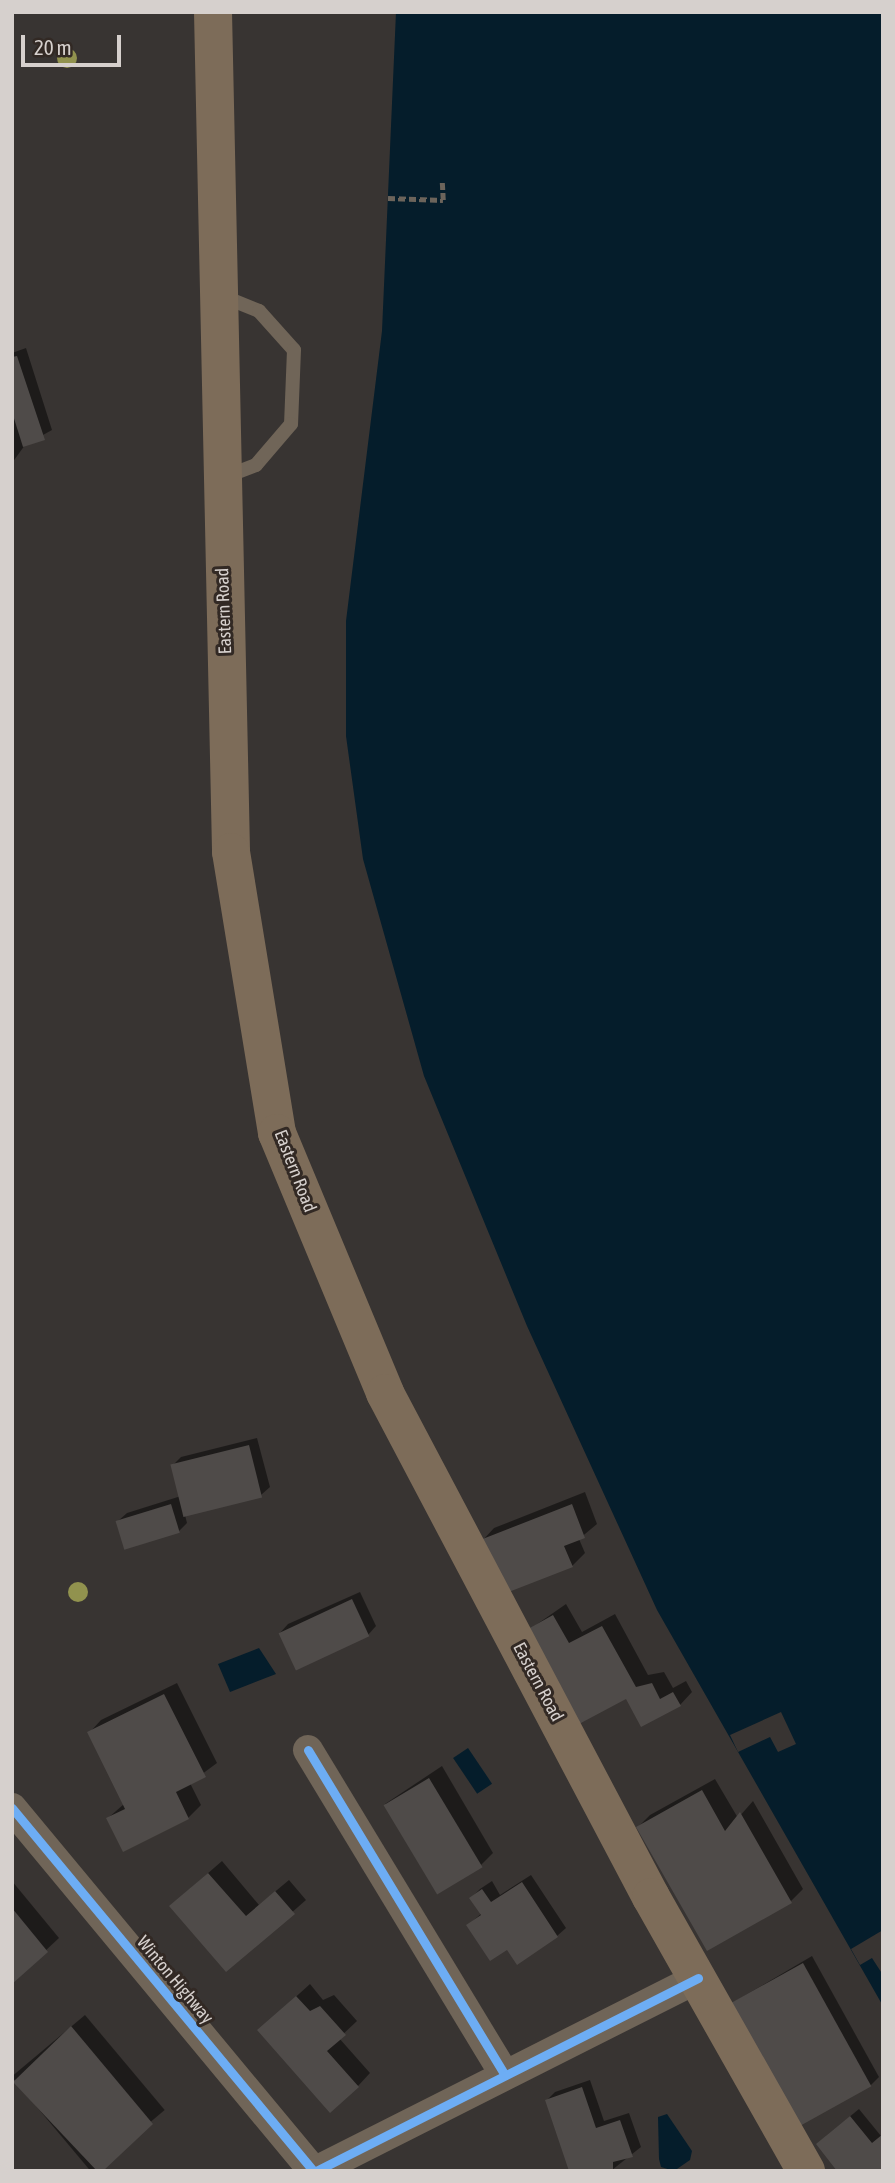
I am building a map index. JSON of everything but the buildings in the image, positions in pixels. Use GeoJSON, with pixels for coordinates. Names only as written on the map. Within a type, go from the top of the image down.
{"type":"FeatureCollection","features":[{"type":"Feature","properties":{"kind":"highway","name":"Eastern Road"},"geometry":{"type":"LineString","coordinates":[[213,12],[231,852],[278,1133],[385,1393],[698,1978],[806,2171]]}},
{"type":"Feature","properties":{"kind":"street"},"geometry":{"type":"LineString","coordinates":[[307,1749],[505,2075]]}},
{"type":"Feature","properties":{"kind":"street","name":"Winton Highway"},"geometry":{"type":"LineString","coordinates":[[12,1808],[314,2171]]}},
{"type":"Feature","properties":{"kind":"street"},"geometry":{"type":"LineString","coordinates":[[314,2171],[698,1978]]}},
{"type":"Feature","properties":{"kind":"lane"},"geometry":{"type":"LineString","coordinates":[[218,295],[259,311],[294,350],[291,424],[256,466],[221,478]]}},
{"type":"Feature","properties":{"kind":"path"},"geometry":{"type":"LineString","coordinates":[[387,198],[443,200],[442,182]]}},
{"type":"Feature","properties":{"kind":"water"},"geometry":{"type":"Polygon","coordinates":[[[396,12],[883,12],[883,2006],[657,1610],[527,1326],[424,1076],[363,859],[346,736],[346,621],[382,331],[396,12]]]}},
{"type":"Feature","properties":{"kind":"water"},"geometry":{"type":"Polygon","coordinates":[[[259,1648],[276,1674],[230,1692],[218,1664],[259,1648]]]}},
{"type":"Feature","properties":{"kind":"water"},"geometry":{"type":"Polygon","coordinates":[[[468,1748],[492,1784],[477,1794],[453,1758],[468,1748]]]}},
{"type":"Feature","properties":{"kind":"water"},"geometry":{"type":"Polygon","coordinates":[[[667,2114],[692,2151],[690,2160],[674,2171],[661,2167],[659,2159],[658,2117],[667,2114]]]}},
{"type":"Feature","properties":{"kind":"pier"},"geometry":{"type":"Polygon","coordinates":[[[781,1712],[796,1744],[778,1752],[770,1737],[738,1752],[730,1735],[781,1712]]]}},
{"type":"Feature","properties":{"kind":"pier"},"geometry":{"type":"Polygon","coordinates":[[[883,1930],[883,1975],[872,1958],[860,1965],[851,1949],[883,1930]]]}},
{"type":"Feature","properties":{"kind":"cycle path"},"geometry":{"type":"LineString","coordinates":[[308,1750],[505,2075]]}},
{"type":"Feature","properties":{"kind":"cycle path"},"geometry":{"type":"LineString","coordinates":[[12,1808],[313,2171]]}},
{"type":"Feature","properties":{"kind":"cycle path"},"geometry":{"type":"LineString","coordinates":[[316,2171],[698,1978]]}}]}
